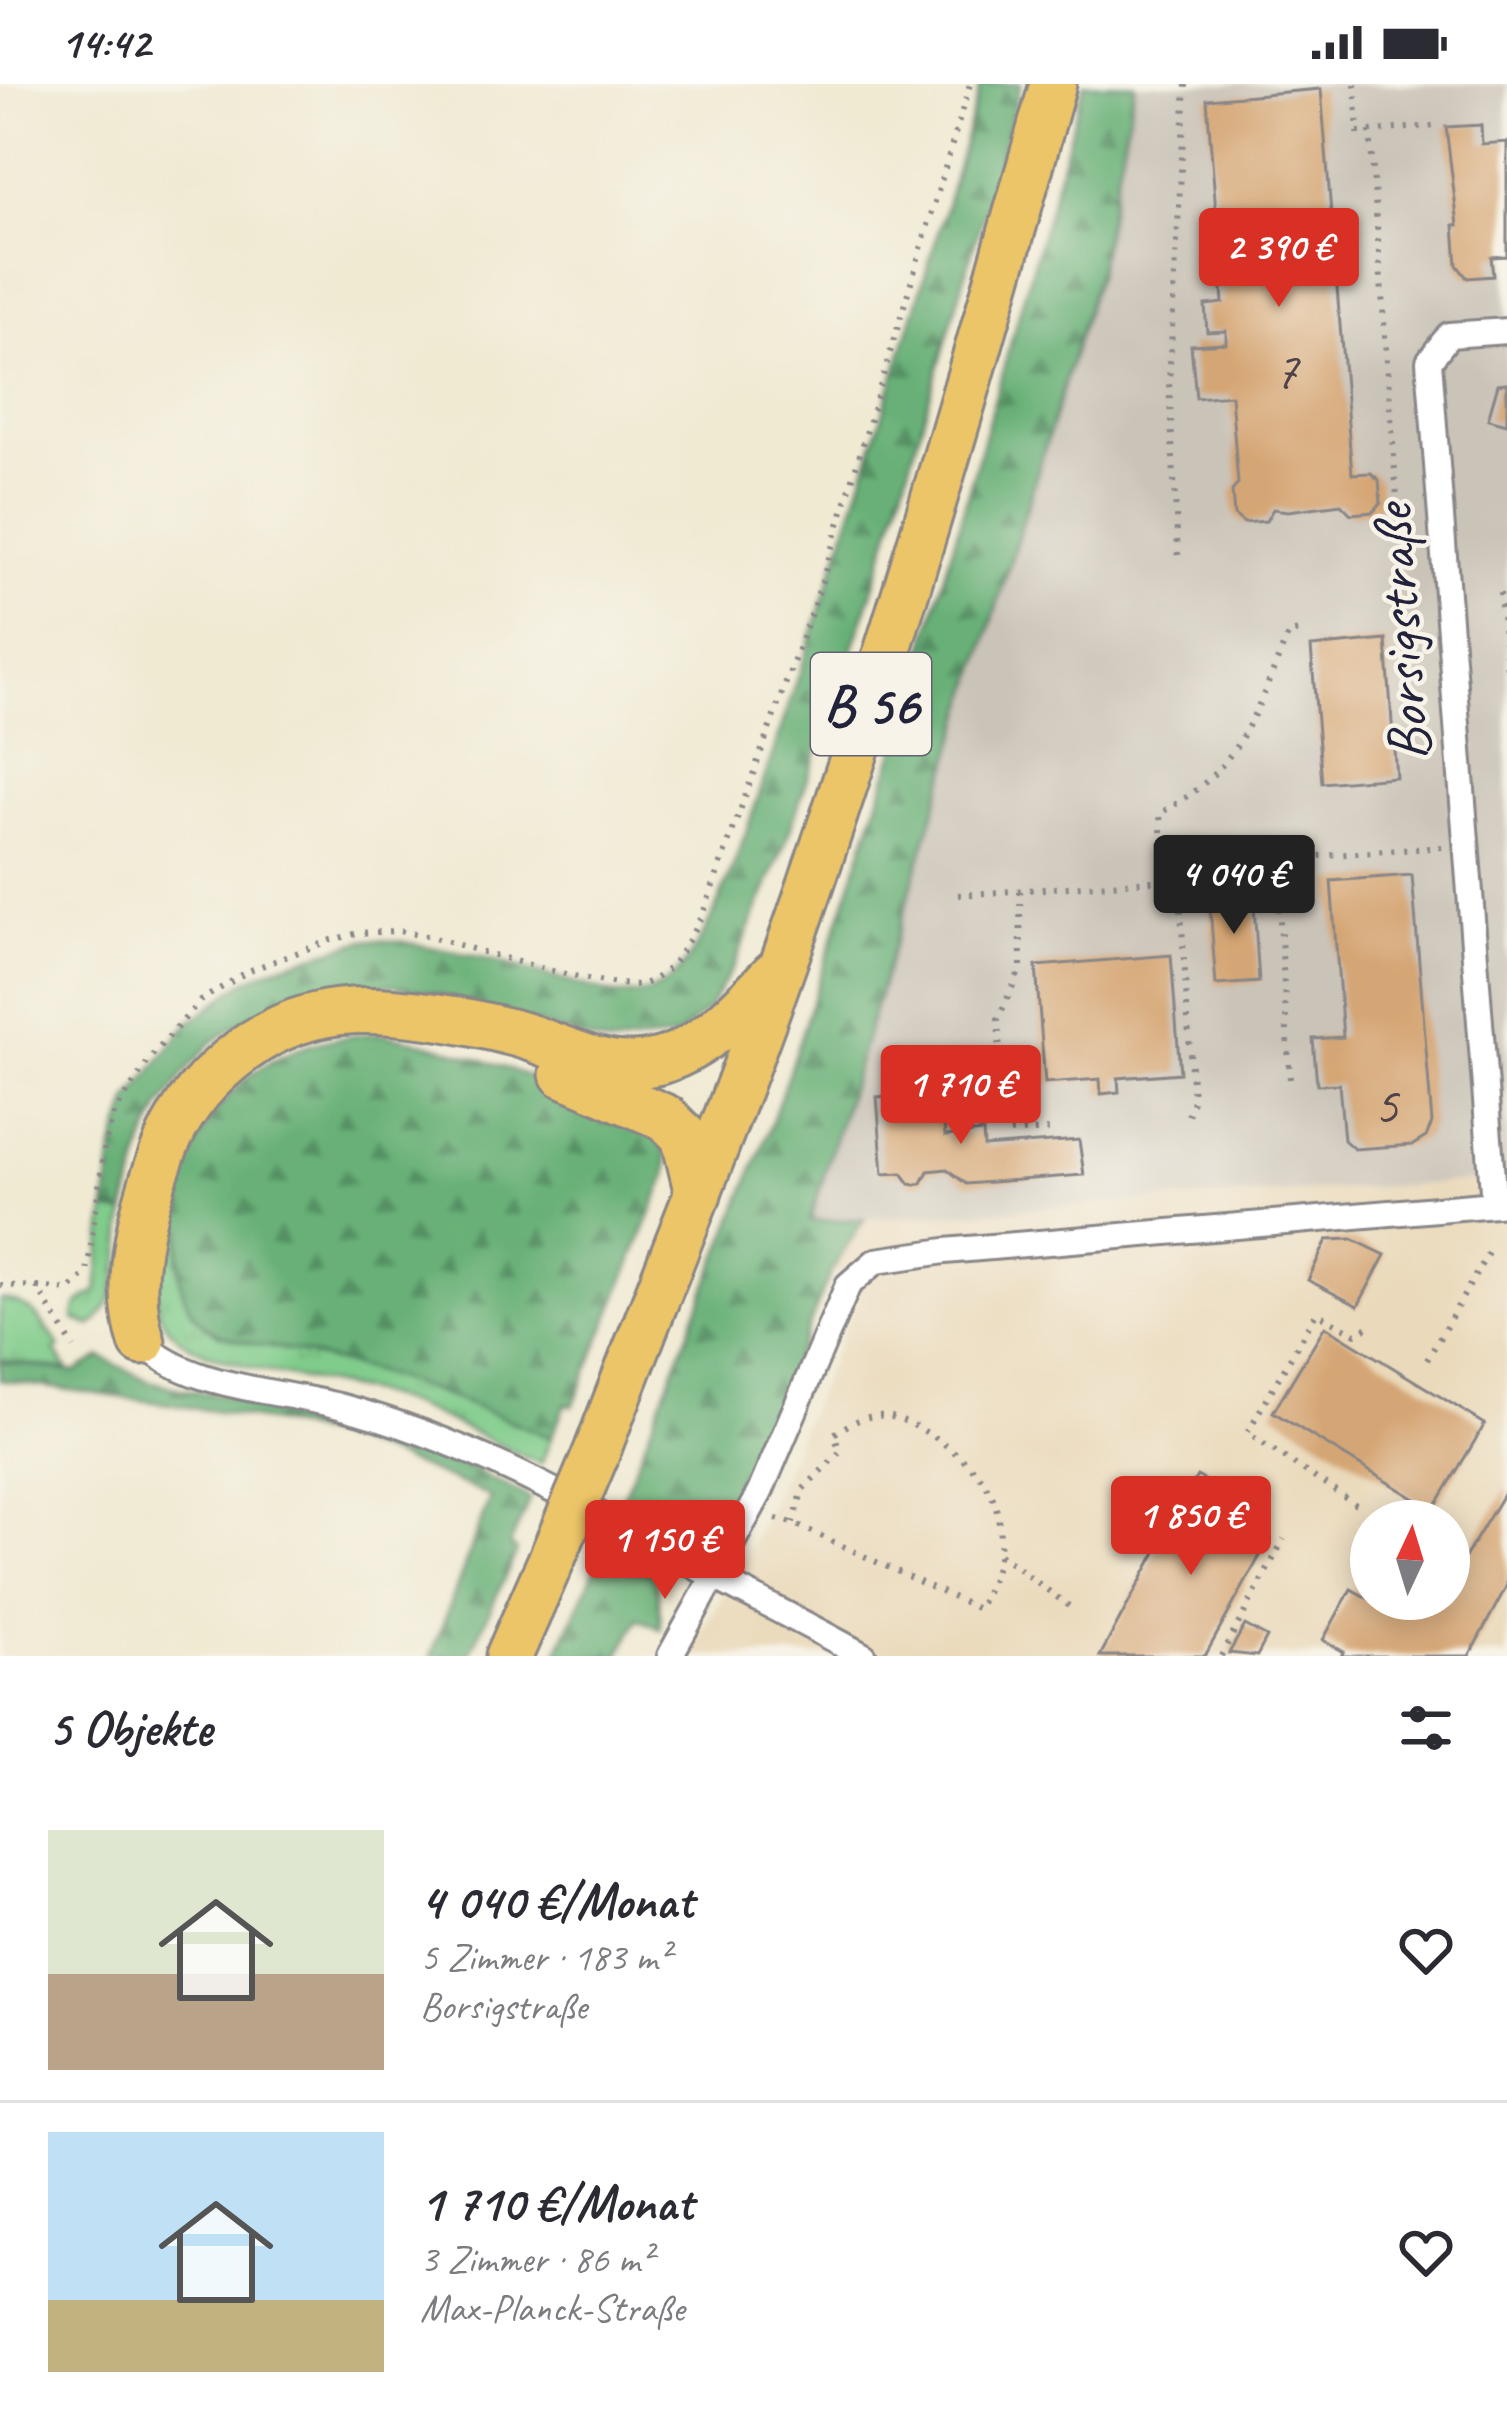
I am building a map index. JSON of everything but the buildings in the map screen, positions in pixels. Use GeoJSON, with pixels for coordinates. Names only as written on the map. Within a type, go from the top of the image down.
{"type":"FeatureCollection","features":[{"type":"Feature","properties":{"kind":"highway","name":"B 56"},"geometry":{"type":"LineString","coordinates":[[509,1656],[596,1454],[783,964],[905,598],[1053,84]]}},
{"type":"Feature","properties":{"kind":"highway"},"geometry":{"type":"LineString","coordinates":[[142,1342],[134,1287],[152,1187],[175,1126],[205,1085],[250,1046],[307,1019],[363,1011],[515,1033],[608,1063],[633,1066],[691,1048],[746,1003],[783,964]]}},
{"type":"Feature","properties":{"kind":"highway"},"geometry":{"type":"LineString","coordinates":[[422,1016],[666,1118],[685,1136],[698,1194]]}},
{"type":"Feature","properties":{"kind":"street","name":"Borsigstraße"},"geometry":{"type":"LineString","coordinates":[[1501,1204],[1466,845],[1429,361],[1449,335],[1507,331]]}},
{"type":"Feature","properties":{"kind":"street"},"geometry":{"type":"LineString","coordinates":[[670,1656],[749,1513],[848,1285],[876,1261],[909,1254],[1501,1204]]}},
{"type":"Feature","properties":{"kind":"street"},"geometry":{"type":"LineString","coordinates":[[142,1342],[158,1358],[184,1371],[338,1406],[424,1432],[562,1491],[865,1656]]}},
{"type":"Feature","properties":{"kind":"path"},"geometry":{"type":"LineString","coordinates":[[704,911],[820,586],[970,84]]}},
{"type":"Feature","properties":{"kind":"path"},"geometry":{"type":"LineString","coordinates":[[1178,555],[1169,382],[1186,84]]}},
{"type":"Feature","properties":{"kind":"path"},"geometry":{"type":"LineString","coordinates":[[1354,84],[1358,132],[1435,126]]}},
{"type":"Feature","properties":{"kind":"path"},"geometry":{"type":"LineString","coordinates":[[1370,131],[1400,539]]}},
{"type":"Feature","properties":{"kind":"path"},"geometry":{"type":"LineString","coordinates":[[1500,593],[1507,670]]}},
{"type":"Feature","properties":{"kind":"path"},"geometry":{"type":"LineString","coordinates":[[1164,880],[1160,813],[1190,798],[1217,774],[1244,736],[1289,633],[1305,630]]}},
{"type":"Feature","properties":{"kind":"path"},"geometry":{"type":"LineString","coordinates":[[1290,1078],[1276,859],[1466,845]]}},
{"type":"Feature","properties":{"kind":"path"},"geometry":{"type":"LineString","coordinates":[[958,895],[1179,879],[1193,1100],[1186,1122]]}},
{"type":"Feature","properties":{"kind":"path"},"geometry":{"type":"LineString","coordinates":[[1019,891],[1022,968],[998,1019],[1005,1133],[1050,1130]]}},
{"type":"Feature","properties":{"kind":"path"},"geometry":{"type":"LineString","coordinates":[[1427,1360],[1492,1246]]}},
{"type":"Feature","properties":{"kind":"path"},"geometry":{"type":"LineString","coordinates":[[0,1285],[38,1287],[74,1348]]}},
{"type":"Feature","properties":{"kind":"path"},"geometry":{"type":"LineString","coordinates":[[1350,1501],[1247,1433],[1316,1313],[1356,1334],[1368,1328]]}},
{"type":"Feature","properties":{"kind":"path"},"geometry":{"type":"LineString","coordinates":[[749,1513],[793,1522],[977,1609],[998,1570],[1000,1531],[993,1496],[943,1444],[888,1416],[862,1418],[834,1434],[840,1452],[803,1490],[793,1522]]}},
{"type":"Feature","properties":{"kind":"path"},"geometry":{"type":"LineString","coordinates":[[1221,1656],[1284,1539]]}},
{"type":"Feature","properties":{"kind":"path"},"geometry":{"type":"LineString","coordinates":[[999,1554],[1073,1610]]}},
{"type":"Feature","properties":{"kind":"shaded area"},"geometry":{"type":"Polygon","coordinates":[[[1135,84],[1507,84],[1507,1179],[810,1222],[1096,279],[1135,84]]]}},
{"type":"Feature","properties":{"kind":"shaded area"},"geometry":{"type":"Polygon","coordinates":[[[1507,1179],[1507,1656],[690,1656],[759,1528],[860,1293],[832,1270],[864,1219],[1507,1179]]]}},
{"type":"Feature","properties":{"kind":"green space"},"geometry":{"type":"Polygon","coordinates":[[[981,84],[1021,84],[875,584],[784,847],[734,965],[708,1009],[676,1037],[610,1046],[393,985],[318,991],[245,1019],[211,1043],[161,1107],[144,1143],[125,1213],[106,1210],[113,1150],[130,1099],[188,1023],[245,981],[278,966],[364,940],[399,941],[624,995],[661,986],[690,957],[735,863],[779,735],[884,411],[981,84]]]}},
{"type":"Feature","properties":{"kind":"green space"},"geometry":{"type":"Polygon","coordinates":[[[1084,84],[1135,84],[1096,279],[810,1221],[864,1219],[832,1270],[731,1513],[705,1536],[678,1536],[621,1502],[772,1122],[894,754],[1084,84]]]}},
{"type":"Feature","properties":{"kind":"green space"},"geometry":{"type":"Polygon","coordinates":[[[376,1033],[475,1057],[634,1117],[664,1148],[667,1175],[573,1406],[565,1404],[551,1438],[380,1374],[222,1335],[197,1318],[185,1298],[179,1264],[182,1230],[165,1222],[196,1144],[215,1114],[262,1067],[293,1051],[376,1033]]]}},
{"type":"Feature","properties":{"kind":"green space"},"geometry":{"type":"Polygon","coordinates":[[[106,1210],[125,1213],[120,1259],[109,1303],[91,1326],[74,1319],[74,1313],[80,1302],[97,1292],[106,1210]]]}},
{"type":"Feature","properties":{"kind":"green space"},"geometry":{"type":"Polygon","coordinates":[[[165,1222],[182,1230],[177,1261],[217,1334],[355,1364],[463,1400],[551,1438],[541,1464],[397,1400],[236,1364],[180,1339],[164,1322],[156,1299],[165,1222]]]}},
{"type":"Feature","properties":{"kind":"green space"},"geometry":{"type":"Polygon","coordinates":[[[0,1299],[36,1315],[60,1347],[55,1351],[68,1370],[0,1360],[0,1299]]]}},
{"type":"Feature","properties":{"kind":"green space"},"geometry":{"type":"Polygon","coordinates":[[[101,1357],[149,1381],[328,1416],[424,1445],[530,1498],[510,1545],[517,1551],[469,1656],[431,1656],[490,1497],[401,1460],[309,1431],[194,1408],[0,1380],[0,1361],[75,1372],[101,1357]]]}},
{"type":"Feature","properties":{"kind":"green space"},"geometry":{"type":"Polygon","coordinates":[[[608,1540],[637,1557],[652,1574],[661,1629],[638,1619],[619,1656],[556,1656],[608,1540]]]}}]}
